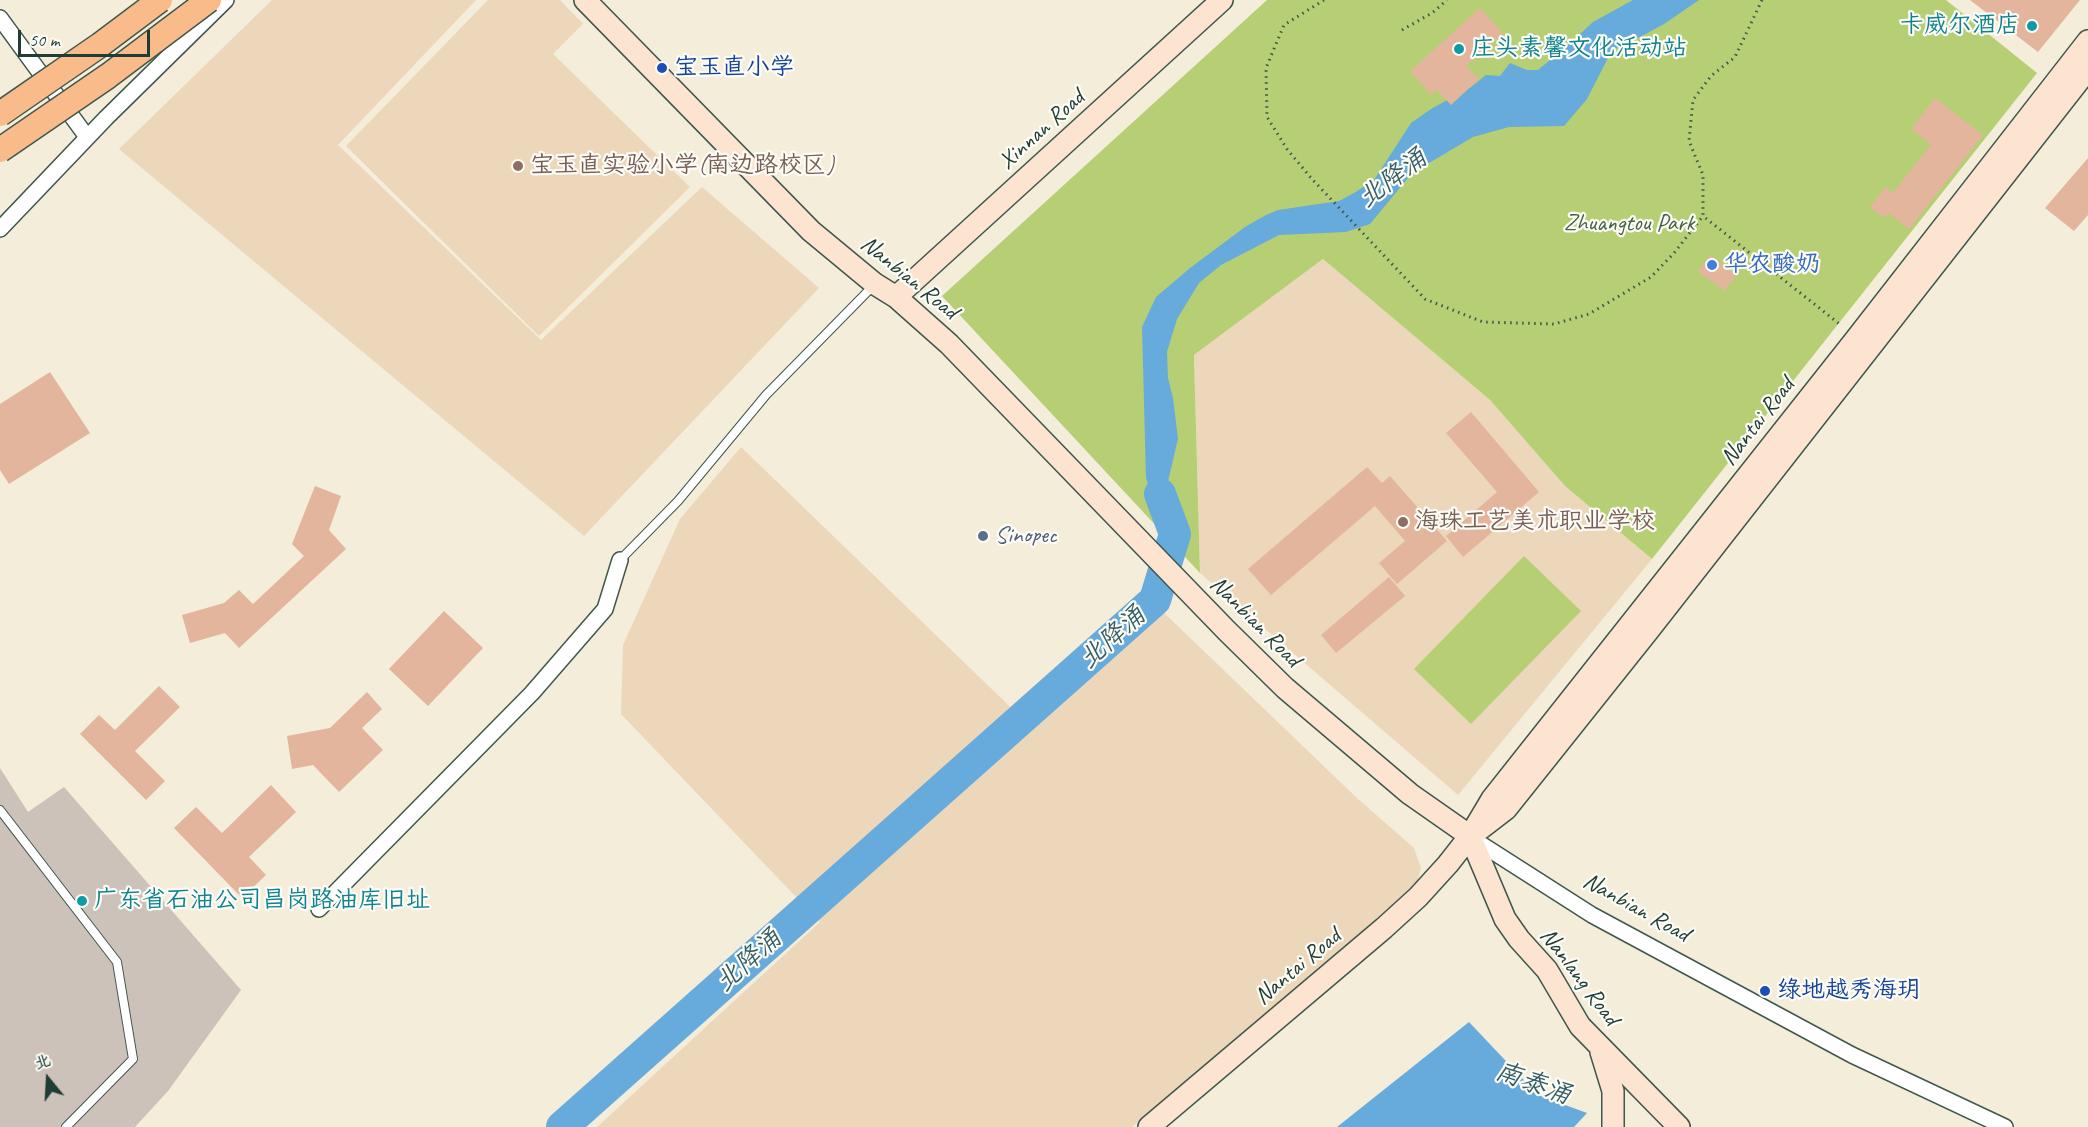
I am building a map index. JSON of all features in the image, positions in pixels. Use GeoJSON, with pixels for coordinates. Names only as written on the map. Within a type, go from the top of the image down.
{"type":"FeatureCollection","features":[{"type":"Feature","properties":{"kind":"main road"},"geometry":{"type":"LineString","coordinates":[[0,114],[92,51],[160,0]]}},
{"type":"Feature","properties":{"kind":"main road"},"geometry":{"type":"LineString","coordinates":[[0,150],[108,76],[209,0]]}},
{"type":"Feature","properties":{"kind":"street"},"geometry":{"type":"LineString","coordinates":[[0,229],[87,137],[226,0]]}},
{"type":"Feature","properties":{"kind":"street","name":"Nanbian Road"},"geometry":{"type":"LineString","coordinates":[[585,0],[811,231],[875,284],[896,297],[981,375],[1212,616],[1285,687],[1402,788],[1470,836],[1592,915],[1852,1055],[2005,1127]]}},
{"type":"Feature","properties":{"kind":"street","name":"Xinnan Road"},"geometry":{"type":"LineString","coordinates":[[896,297],[1222,0]]}},
{"type":"Feature","properties":{"kind":"street"},"geometry":{"type":"LineString","coordinates":[[0,18],[87,137]]}},
{"type":"Feature","properties":{"kind":"street","name":"Nantai Road"},"geometry":{"type":"LineString","coordinates":[[1149,1127],[1384,928],[1418,897],[1448,864],[1470,836],[1492,799],[1856,339],[2088,41]]}},
{"type":"Feature","properties":{"kind":"street","name":"Nantai Road"},"geometry":{"type":"LineString","coordinates":[[1470,836],[1506,809],[2088,69]]}},
{"type":"Feature","properties":{"kind":"street"},"geometry":{"type":"LineString","coordinates":[[320,909],[532,693],[605,609],[620,561]]}},
{"type":"Feature","properties":{"kind":"street","name":"Nanlang Road"},"geometry":{"type":"LineString","coordinates":[[1470,836],[1511,930],[1547,970],[1580,1026],[1679,1127]]}},
{"type":"Feature","properties":{"kind":"street"},"geometry":{"type":"LineString","coordinates":[[1598,1045],[1605,1059],[1613,1092],[1613,1127]]}},
{"type":"Feature","properties":{"kind":"lane"},"geometry":{"type":"LineString","coordinates":[[620,561],[678,501],[766,395],[875,284]]}},
{"type":"Feature","properties":{"kind":"lane"},"geometry":{"type":"LineString","coordinates":[[0,810],[117,962],[133,1059],[66,1127]]}},
{"type":"Feature","properties":{"kind":"path"},"geometry":{"type":"LineString","coordinates":[[1324,0],[1284,25],[1266,68],[1267,117],[1287,149],[1366,239],[1425,299],[1483,322],[1554,324],[1589,314],[1651,277],[1674,253],[1703,216],[1703,175],[1689,141],[1693,100],[1711,76],[1735,57],[1762,0]]}},
{"type":"Feature","properties":{"kind":"path"},"geometry":{"type":"LineString","coordinates":[[1402,30],[1432,13],[1447,0]]}},
{"type":"Feature","properties":{"kind":"path"},"geometry":{"type":"LineString","coordinates":[[1703,216],[1839,323],[1856,339]]}},
{"type":"Feature","properties":{"kind":"shaded area"},"geometry":{"type":"Polygon","coordinates":[[[272,0],[476,0],[338,145],[541,340],[702,187],[819,288],[584,536],[119,149],[272,0]]]}},
{"type":"Feature","properties":{"kind":"shaded area","name":"宝玉直实验小学(南边路校区)"},"geometry":{"type":"Polygon","coordinates":[[[488,0],[560,0],[583,24],[553,54],[690,187],[539,336],[346,146],[488,0]]]}},
{"type":"Feature","properties":{"kind":"shaded area","name":"海珠工艺美术职业学校"},"geometry":{"type":"Polygon","coordinates":[[[1323,259],[1490,400],[1565,486],[1652,559],[1458,795],[1200,573],[1194,355],[1323,259]]]}},
{"type":"Feature","properties":{"kind":"shaded area"},"geometry":{"type":"Polygon","coordinates":[[[741,447],[1028,724],[1160,609],[1357,798],[1414,848],[1421,868],[1416,887],[1132,1127],[597,1127],[820,922],[621,714],[623,645],[680,519],[741,447]]]}},
{"type":"Feature","properties":{"kind":"shaded area","name":"广东省石油公司昌岗路油库旧址"},"geometry":{"type":"Polygon","coordinates":[[[0,768],[28,812],[64,787],[241,990],[168,1091],[135,1127],[0,1127],[0,768]]]}},
{"type":"Feature","properties":{"kind":"green space","name":"Zhuangtou Park"},"geometry":{"type":"Polygon","coordinates":[[[1267,0],[1946,0],[2037,73],[1652,559],[1565,486],[1490,400],[1323,259],[1194,355],[1200,573],[942,296],[1267,0]]]}},
{"type":"Feature","properties":{"kind":"green space"},"geometry":{"type":"Polygon","coordinates":[[[1524,556],[1581,611],[1471,724],[1414,669],[1524,556]]]}},
{"type":"Feature","properties":{"kind":"water"},"geometry":{"type":"Polygon","coordinates":[[[1633,0],[1699,0],[1664,24],[1640,37],[1624,41],[1609,56],[1587,99],[1564,126],[1509,127],[1473,137],[1408,178],[1370,224],[1346,232],[1279,235],[1221,265],[1199,283],[1177,319],[1167,352],[1168,378],[1178,439],[1165,494],[1175,534],[1170,531],[1156,507],[1146,478],[1142,327],[1156,297],[1245,227],[1266,215],[1278,210],[1339,201],[1354,193],[1374,180],[1411,123],[1431,109],[1471,87],[1486,75],[1500,76],[1510,63],[1527,70],[1538,70],[1550,60],[1554,48],[1576,42],[1579,35],[1593,22],[1633,0]]]}},
{"type":"Feature","properties":{"kind":"water"},"geometry":{"type":"Polygon","coordinates":[[[1469,1022],[1538,1095],[1587,1113],[1574,1127],[1337,1127],[1469,1022]]]}},
{"type":"Feature","properties":{"kind":"building","name":"卡威尔酒店"},"geometry":{"type":"Polygon","coordinates":[[[1970,0],[2080,0],[2038,52],[1970,0]]]}},
{"type":"Feature","properties":{"kind":"building","name":"庄头素馨文化活动站"},"geometry":{"type":"Polygon","coordinates":[[[1480,8],[1503,33],[1466,66],[1479,79],[1451,105],[1437,90],[1431,95],[1410,71],[1480,8]]]}},
{"type":"Feature","properties":{"kind":"building"},"geometry":{"type":"Polygon","coordinates":[[[1935,98],[1983,135],[1909,229],[1888,213],[1884,218],[1870,207],[1885,187],[1893,193],[1931,144],[1911,129],[1935,98]]]}},
{"type":"Feature","properties":{"kind":"building"},"geometry":{"type":"Polygon","coordinates":[[[2088,158],[2088,215],[2074,231],[2045,208],[2088,158]]]}},
{"type":"Feature","properties":{"kind":"building"},"geometry":{"type":"Polygon","coordinates":[[[1710,255],[1736,275],[1724,291],[1698,271],[1710,255]]]}},
{"type":"Feature","properties":{"kind":"building"},"geometry":{"type":"Polygon","coordinates":[[[50,372],[90,433],[9,484],[0,470],[0,404],[50,372]]]}},
{"type":"Feature","properties":{"kind":"building"},"geometry":{"type":"Polygon","coordinates":[[[1471,412],[1539,492],[1463,557],[1446,536],[1497,492],[1446,433],[1471,412]]]}},
{"type":"Feature","properties":{"kind":"building"},"geometry":{"type":"Polygon","coordinates":[[[1367,467],[1382,483],[1390,476],[1447,541],[1397,584],[1379,563],[1405,541],[1375,506],[1271,595],[1248,569],[1367,467]]]}},
{"type":"Feature","properties":{"kind":"building"},"geometry":{"type":"Polygon","coordinates":[[[315,486],[341,496],[329,530],[346,549],[239,648],[225,633],[190,643],[182,615],[224,603],[239,590],[253,604],[304,556],[292,544],[315,486]]]}},
{"type":"Feature","properties":{"kind":"building"},"geometry":{"type":"Polygon","coordinates":[[[1389,577],[1405,596],[1336,653],[1321,635],[1389,577]]]}},
{"type":"Feature","properties":{"kind":"building"},"geometry":{"type":"Polygon","coordinates":[[[444,611],[483,648],[428,706],[389,669],[444,611]]]}},
{"type":"Feature","properties":{"kind":"building"},"geometry":{"type":"Polygon","coordinates":[[[159,686],[180,707],[135,751],[165,781],[146,800],[80,734],[99,715],[115,730],[159,686]]]}},
{"type":"Feature","properties":{"kind":"building"},"geometry":{"type":"Polygon","coordinates":[[[367,692],[382,709],[362,728],[383,750],[339,792],[313,765],[292,769],[287,736],[330,728],[367,692]]]}},
{"type":"Feature","properties":{"kind":"building"},"geometry":{"type":"Polygon","coordinates":[[[271,785],[296,812],[249,857],[266,875],[242,898],[174,828],[196,807],[222,833],[271,785]]]}},
{"type":"Feature","properties":{"kind":"waterway","name":"北降涌"},"geometry":{"type":"LineString","coordinates":[[562,1127],[1155,600],[1175,534],[1160,494]]}},
{"type":"Feature","properties":{"kind":"place","name":"卡威尔酒店"},"geometry":{"type":"Point","coordinates":[2032,26]}},
{"type":"Feature","properties":{"kind":"place","name":"庄头素馨文化活动站"},"geometry":{"type":"Point","coordinates":[1459,49]}},
{"type":"Feature","properties":{"kind":"place","name":"宝玉直小学"},"geometry":{"type":"Point","coordinates":[662,68]}},
{"type":"Feature","properties":{"kind":"place","name":"宝玉直实验小学(南边路校区)"},"geometry":{"type":"Point","coordinates":[518,166]}},
{"type":"Feature","properties":{"kind":"place","name":"华农酸奶"},"geometry":{"type":"Point","coordinates":[1712,265]}},
{"type":"Feature","properties":{"kind":"place","name":"海珠工艺美术职业学校"},"geometry":{"type":"Point","coordinates":[1403,522]}},
{"type":"Feature","properties":{"kind":"place","name":"Sinopec"},"geometry":{"type":"Point","coordinates":[983,536]}},
{"type":"Feature","properties":{"kind":"place","name":"广东省石油公司昌岗路油库旧址"},"geometry":{"type":"Point","coordinates":[82,901]}},
{"type":"Feature","properties":{"kind":"place","name":"绿地越秀海玥"},"geometry":{"type":"Point","coordinates":[1765,991]}},
{"type":"Feature","properties":{"kind":"water label","name":"南泰涌"},"geometry":{"type":"Point","coordinates":[1533,1084]}}]}
